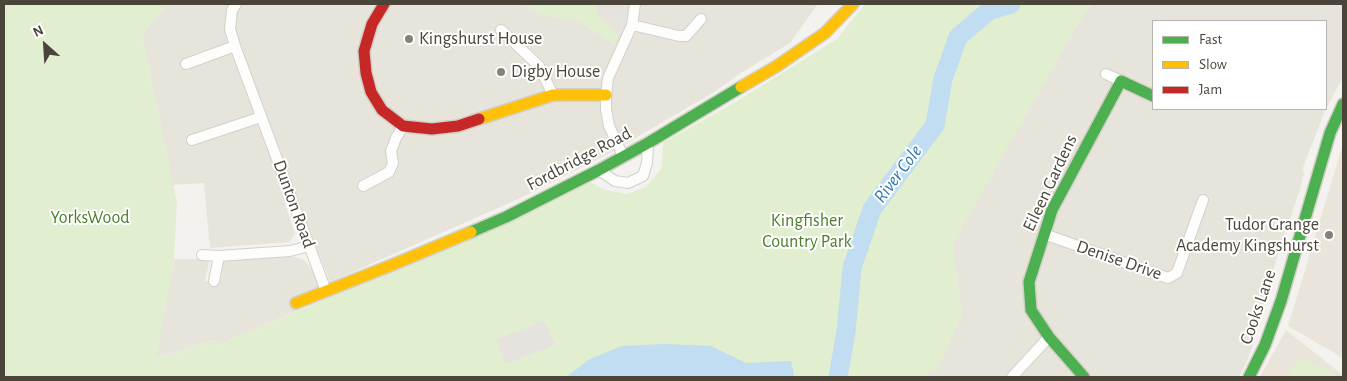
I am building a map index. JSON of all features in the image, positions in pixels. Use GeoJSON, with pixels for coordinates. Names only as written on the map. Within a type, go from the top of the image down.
{"type":"FeatureCollection","features":[{"type":"Feature","properties":{"kind":"street","name":"Dunton Road"},"geometry":{"type":"LineString","coordinates":[[236,4],[232,10],[230,29],[235,46],[326,290]]}},
{"type":"Feature","properties":{"kind":"street"},"geometry":{"type":"LineString","coordinates":[[384,4],[372,24],[364,51],[366,73],[371,92],[382,110],[403,126],[432,129],[458,126],[553,95],[606,95]]}},
{"type":"Feature","properties":{"kind":"street"},"geometry":{"type":"LineString","coordinates":[[623,156],[609,126],[606,95],[608,78],[632,25],[635,4]]}},
{"type":"Feature","properties":{"kind":"street","name":"Fordbridge Road"},"geometry":{"type":"LineString","coordinates":[[296,303],[506,217],[599,170],[777,66],[834,25],[853,4]]}},
{"type":"Feature","properties":{"kind":"street"},"geometry":{"type":"LineString","coordinates":[[632,25],[686,36],[701,19]]}},
{"type":"Feature","properties":{"kind":"street"},"geometry":{"type":"LineString","coordinates":[[501,30],[539,66],[553,95]]}},
{"type":"Feature","properties":{"kind":"street"},"geometry":{"type":"LineString","coordinates":[[186,64],[235,46]]}},
{"type":"Feature","properties":{"kind":"street"},"geometry":{"type":"LineString","coordinates":[[1106,74],[1152,96]]}},
{"type":"Feature","properties":{"kind":"street","name":"Eileen Gardens"},"geometry":{"type":"LineString","coordinates":[[1084,377],[1049,337],[1031,310],[1029,282],[1052,210],[1121,81]]}},
{"type":"Feature","properties":{"kind":"street","name":"Cooks Lane"},"geometry":{"type":"LineString","coordinates":[[1249,377],[1265,345],[1281,301],[1330,134],[1343,104]]}},
{"type":"Feature","properties":{"kind":"street"},"geometry":{"type":"LineString","coordinates":[[192,140],[261,117]]}},
{"type":"Feature","properties":{"kind":"street"},"geometry":{"type":"LineString","coordinates":[[363,186],[389,172],[393,163],[392,150],[403,126]]}},
{"type":"Feature","properties":{"kind":"street"},"geometry":{"type":"LineString","coordinates":[[599,170],[615,180],[628,183],[642,176],[647,163],[648,143]]}},
{"type":"Feature","properties":{"kind":"street","name":"Denise Drive"},"geometry":{"type":"LineString","coordinates":[[1044,234],[1168,278],[1177,273],[1203,200]]}},
{"type":"Feature","properties":{"kind":"street"},"geometry":{"type":"LineString","coordinates":[[202,255],[219,256],[290,251],[309,246]]}},
{"type":"Feature","properties":{"kind":"street"},"geometry":{"type":"LineString","coordinates":[[214,281],[219,256]]}},
{"type":"Feature","properties":{"kind":"street"},"geometry":{"type":"LineString","coordinates":[[1012,377],[1049,337]]}},
{"type":"Feature","properties":{"kind":"shaded area"},"geometry":{"type":"Polygon","coordinates":[[[167,4],[818,4],[790,43],[714,92],[610,153],[523,197],[330,282],[297,195],[284,200],[295,234],[289,242],[210,248],[204,183],[173,185],[142,34],[167,4]]]}},
{"type":"Feature","properties":{"kind":"shaded area"},"geometry":{"type":"Polygon","coordinates":[[[597,4],[635,4],[632,25],[597,14],[597,4]]]}},
{"type":"Feature","properties":{"kind":"shaded area"},"geometry":{"type":"Polygon","coordinates":[[[1094,4],[1343,4],[1343,77],[1327,107],[1327,20],[1152,20],[1152,110],[1326,110],[1302,170],[1304,173],[1300,189],[1273,270],[1252,348],[1239,377],[926,377],[930,368],[935,373],[962,313],[952,244],[1084,13],[1094,4]]]}},
{"type":"Feature","properties":{"kind":"shaded area","name":"Tudor Grange Academy Kingshurst"},"geometry":{"type":"Polygon","coordinates":[[[1343,144],[1343,358],[1288,326],[1343,144]]]}},
{"type":"Feature","properties":{"kind":"shaded area"},"geometry":{"type":"Polygon","coordinates":[[[296,257],[305,261],[322,288],[295,300],[299,310],[217,345],[213,340],[155,359],[174,259],[204,259],[209,263],[205,281],[220,282],[224,261],[227,259],[296,257]]]}},
{"type":"Feature","properties":{"kind":"shaded area"},"geometry":{"type":"Polygon","coordinates":[[[545,321],[555,345],[505,364],[496,339],[545,321]]]}},
{"type":"Feature","properties":{"kind":"shaded area"},"geometry":{"type":"Polygon","coordinates":[[[1286,330],[1343,375],[1343,377],[1260,377],[1286,330]]]}},
{"type":"Feature","properties":{"kind":"green space","name":"Kingfisher Country Park"},"geometry":{"type":"Polygon","coordinates":[[[4,4],[167,4],[142,34],[177,203],[174,259],[156,359],[214,340],[217,345],[524,215],[589,182],[605,190],[627,194],[646,187],[662,168],[663,143],[734,103],[837,39],[865,4],[1094,4],[1084,13],[953,244],[962,313],[936,374],[930,369],[926,377],[4,377],[4,4]]]}},
{"type":"Feature","properties":{"kind":"green space"},"geometry":{"type":"Polygon","coordinates":[[[520,4],[597,4],[597,14],[618,35],[615,45],[578,22],[543,15],[520,4]]]}},
{"type":"Feature","properties":{"kind":"green space"},"geometry":{"type":"Polygon","coordinates":[[[1299,357],[1340,377],[1287,377],[1299,357]]]}},
{"type":"Feature","properties":{"kind":"water"},"geometry":{"type":"Polygon","coordinates":[[[665,344],[711,346],[746,363],[791,361],[794,375],[793,377],[566,377],[590,359],[622,346],[665,344]]]}},
{"type":"Feature","properties":{"kind":"waterway","name":"River Cole"},"geometry":{"type":"LineString","coordinates":[[838,377],[846,332],[852,268],[872,209],[935,125],[943,79],[958,37],[990,10],[1011,4]]}},
{"type":"Feature","properties":{"kind":"traffic: fast"},"geometry":{"type":"LineString","coordinates":[[1084,377],[1049,337],[1031,310],[1029,282],[1052,210],[1121,81],[1152,96]]}},
{"type":"Feature","properties":{"kind":"traffic: fast"},"geometry":{"type":"LineString","coordinates":[[471,232],[506,217],[599,170],[741,87]]}},
{"type":"Feature","properties":{"kind":"traffic: fast"},"geometry":{"type":"LineString","coordinates":[[1249,377],[1265,345],[1281,301],[1330,133],[1343,104]]}},
{"type":"Feature","properties":{"kind":"traffic: slow"},"geometry":{"type":"LineString","coordinates":[[741,87],[777,66],[825,33],[853,4]]}},
{"type":"Feature","properties":{"kind":"traffic: slow"},"geometry":{"type":"LineString","coordinates":[[479,119],[553,95],[606,95]]}},
{"type":"Feature","properties":{"kind":"traffic: slow"},"geometry":{"type":"LineString","coordinates":[[296,303],[471,232]]}},
{"type":"Feature","properties":{"kind":"traffic: jam"},"geometry":{"type":"LineString","coordinates":[[384,4],[372,24],[364,51],[366,73],[371,92],[382,110],[403,126],[432,129],[458,126],[479,119]]}},
{"type":"Feature","properties":{"kind":"place","name":"Kingshurst House"},"geometry":{"type":"Point","coordinates":[409,39]}},
{"type":"Feature","properties":{"kind":"place","name":"Digby House"},"geometry":{"type":"Point","coordinates":[501,72]}},
{"type":"Feature","properties":{"kind":"place","name":"Tudor Grange Academy Kingshurst"},"geometry":{"type":"Point","coordinates":[1329,235]}},
{"type":"Feature","properties":{"kind":"park label","name":"YorksWood"},"geometry":{"type":"Point","coordinates":[90,218]}}]}
